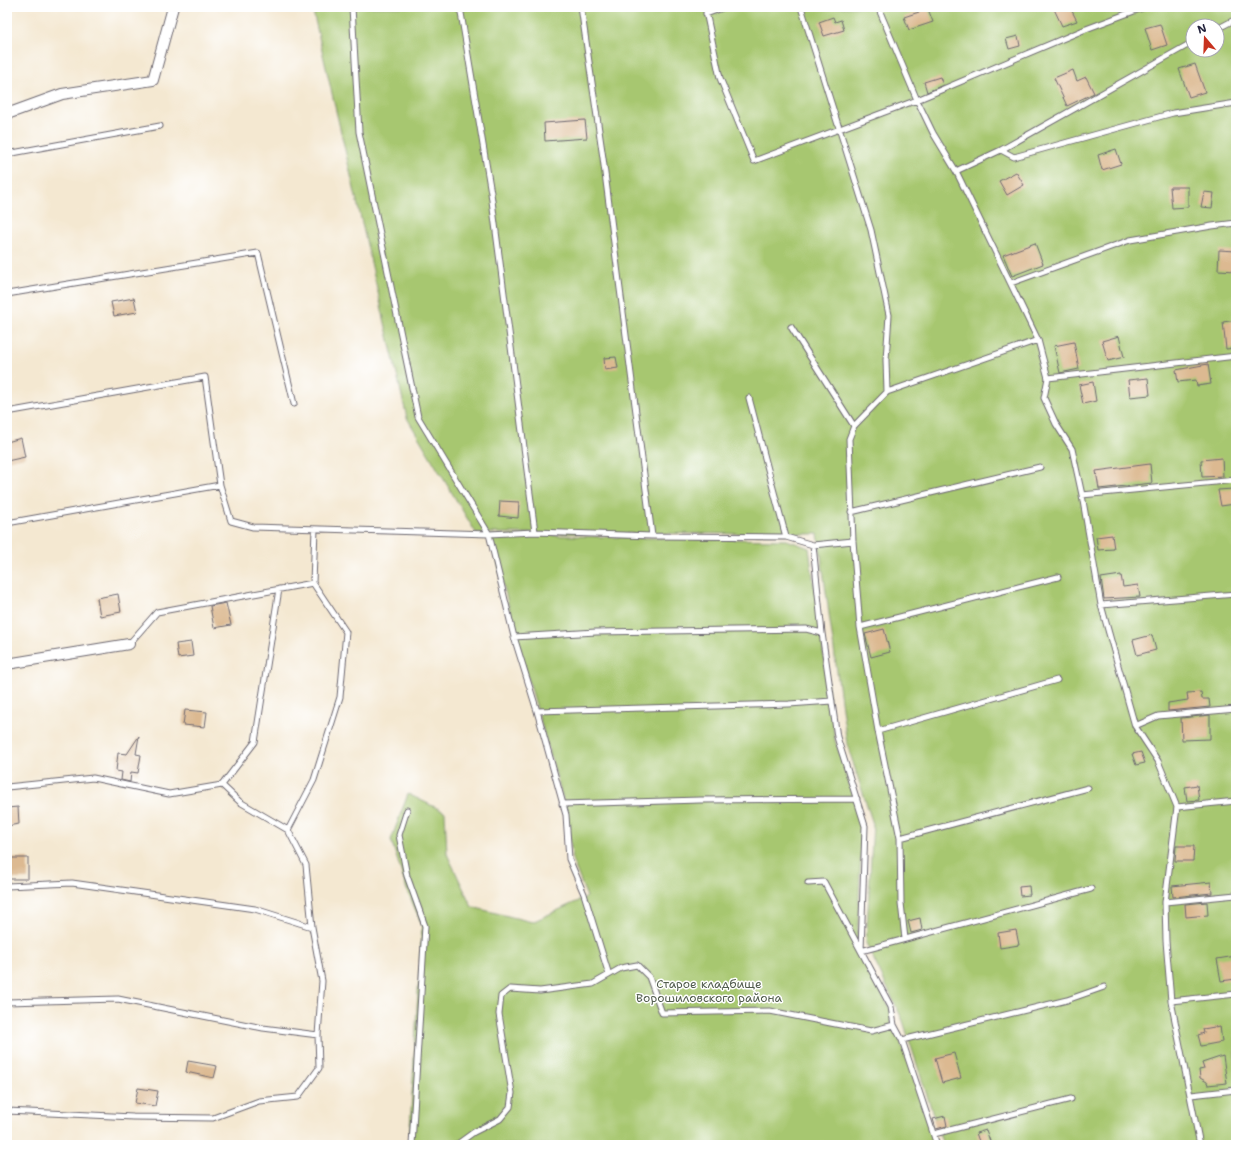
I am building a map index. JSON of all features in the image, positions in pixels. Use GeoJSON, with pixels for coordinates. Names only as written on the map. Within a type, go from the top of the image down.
{"type":"FeatureCollection","features":[{"type":"Feature","properties":{"kind":"street"},"geometry":{"type":"LineString","coordinates":[[7,114],[62,94],[153,80],[173,7]]}},
{"type":"Feature","properties":{"kind":"street"},"geometry":{"type":"LineString","coordinates":[[7,664],[129,644]]}},
{"type":"Feature","properties":{"kind":"lane"},"geometry":{"type":"LineString","coordinates":[[352,7],[360,132],[418,417],[489,534],[514,637],[537,711],[566,815],[569,859],[584,894],[609,975]]}},
{"type":"Feature","properties":{"kind":"lane"},"geometry":{"type":"LineString","coordinates":[[460,7],[491,193],[535,532]]}},
{"type":"Feature","properties":{"kind":"lane"},"geometry":{"type":"LineString","coordinates":[[581,7],[605,173],[652,536]]}},
{"type":"Feature","properties":{"kind":"lane"},"geometry":{"type":"LineString","coordinates":[[705,7],[720,78],[754,161],[917,100],[1086,29],[1145,7]]}},
{"type":"Feature","properties":{"kind":"lane"},"geometry":{"type":"LineString","coordinates":[[706,14],[725,7]]}},
{"type":"Feature","properties":{"kind":"lane"},"geometry":{"type":"LineString","coordinates":[[801,7],[871,230],[889,315],[886,360],[887,392]]}},
{"type":"Feature","properties":{"kind":"lane"},"geometry":{"type":"LineString","coordinates":[[878,7],[917,100],[933,133],[956,171],[1038,340],[1048,378],[1044,398],[1056,424],[1072,449],[1082,495],[1101,606],[1135,726],[1158,761],[1177,807],[1165,902],[1166,941],[1171,1000],[1200,1145]]}},
{"type":"Feature","properties":{"kind":"lane"},"geometry":{"type":"LineString","coordinates":[[1225,25],[1236,19]]}},
{"type":"Feature","properties":{"kind":"lane"},"geometry":{"type":"LineString","coordinates":[[956,171],[1000,150],[1185,46]]}},
{"type":"Feature","properties":{"kind":"lane"},"geometry":{"type":"LineString","coordinates":[[1000,150],[1014,157],[1173,112],[1236,103]]}},
{"type":"Feature","properties":{"kind":"lane"},"geometry":{"type":"LineString","coordinates":[[7,154],[160,126]]}},
{"type":"Feature","properties":{"kind":"lane"},"geometry":{"type":"LineString","coordinates":[[1011,283],[1130,240],[1236,223]]}},
{"type":"Feature","properties":{"kind":"lane"},"geometry":{"type":"LineString","coordinates":[[7,294],[258,253],[294,404]]}},
{"type":"Feature","properties":{"kind":"lane"},"geometry":{"type":"LineString","coordinates":[[791,327],[854,426]]}},
{"type":"Feature","properties":{"kind":"lane"},"geometry":{"type":"LineString","coordinates":[[905,939],[901,902],[900,838],[878,731],[860,627],[852,541],[849,439],[854,426],[887,392],[1038,340]]}},
{"type":"Feature","properties":{"kind":"lane"},"geometry":{"type":"LineString","coordinates":[[1048,378],[1236,356]]}},
{"type":"Feature","properties":{"kind":"lane"},"geometry":{"type":"LineString","coordinates":[[7,412],[204,377],[220,485],[232,521],[253,527],[489,534],[535,532],[652,536],[786,537],[813,545],[852,541]]}},
{"type":"Feature","properties":{"kind":"lane"},"geometry":{"type":"LineString","coordinates":[[749,398],[786,537]]}},
{"type":"Feature","properties":{"kind":"lane"},"geometry":{"type":"LineString","coordinates":[[851,512],[1040,467]]}},
{"type":"Feature","properties":{"kind":"lane"},"geometry":{"type":"LineString","coordinates":[[1082,495],[1236,480]]}},
{"type":"Feature","properties":{"kind":"lane"},"geometry":{"type":"LineString","coordinates":[[7,523],[220,485]]}},
{"type":"Feature","properties":{"kind":"lane"},"geometry":{"type":"LineString","coordinates":[[288,830],[314,780],[340,696],[346,632],[313,583],[315,529]]}},
{"type":"Feature","properties":{"kind":"lane"},"geometry":{"type":"LineString","coordinates":[[813,545],[822,633],[837,737],[865,826],[861,951]]}},
{"type":"Feature","properties":{"kind":"lane"},"geometry":{"type":"LineString","coordinates":[[860,627],[1058,577]]}},
{"type":"Feature","properties":{"kind":"lane"},"geometry":{"type":"LineString","coordinates":[[129,644],[157,612],[313,583]]}},
{"type":"Feature","properties":{"kind":"lane"},"geometry":{"type":"LineString","coordinates":[[7,787],[93,778],[169,794],[222,785],[254,742],[279,589]]}},
{"type":"Feature","properties":{"kind":"lane"},"geometry":{"type":"LineString","coordinates":[[1101,606],[1236,594]]}},
{"type":"Feature","properties":{"kind":"lane"},"geometry":{"type":"LineString","coordinates":[[514,637],[596,632],[806,629],[822,633]]}},
{"type":"Feature","properties":{"kind":"lane"},"geometry":{"type":"LineString","coordinates":[[878,731],[1057,680]]}},
{"type":"Feature","properties":{"kind":"lane"},"geometry":{"type":"LineString","coordinates":[[537,711],[789,704],[832,701]]}},
{"type":"Feature","properties":{"kind":"lane"},"geometry":{"type":"LineString","coordinates":[[1135,726],[1158,716],[1236,709]]}},
{"type":"Feature","properties":{"kind":"lane"},"geometry":{"type":"LineString","coordinates":[[7,1111],[133,1117],[213,1118],[259,1101],[298,1097],[318,1068],[318,1035],[322,981],[312,927],[306,865],[288,830],[240,802],[222,785]]}},
{"type":"Feature","properties":{"kind":"lane"},"geometry":{"type":"LineString","coordinates":[[900,838],[1088,788]]}},
{"type":"Feature","properties":{"kind":"lane"},"geometry":{"type":"LineString","coordinates":[[562,804],[700,800],[856,799]]}},
{"type":"Feature","properties":{"kind":"lane"},"geometry":{"type":"LineString","coordinates":[[1177,807],[1236,801]]}},
{"type":"Feature","properties":{"kind":"lane"},"geometry":{"type":"LineString","coordinates":[[407,810],[399,835],[407,876],[425,926],[412,1145]]}},
{"type":"Feature","properties":{"kind":"lane"},"geometry":{"type":"LineString","coordinates":[[808,883],[824,882],[891,1007],[894,1025],[902,1040],[937,1145]]}},
{"type":"Feature","properties":{"kind":"lane"},"geometry":{"type":"LineString","coordinates":[[7,886],[72,883],[255,908],[312,927]]}},
{"type":"Feature","properties":{"kind":"lane"},"geometry":{"type":"LineString","coordinates":[[861,951],[1091,889]]}},
{"type":"Feature","properties":{"kind":"lane"},"geometry":{"type":"LineString","coordinates":[[1165,902],[1236,895]]}},
{"type":"Feature","properties":{"kind":"lane"},"geometry":{"type":"LineString","coordinates":[[456,1145],[474,1132],[500,1119],[510,1107],[512,1093],[499,1014],[501,996],[510,989],[540,991],[593,984],[621,968],[637,965],[650,976],[662,1013],[770,1011],[871,1031],[894,1025]]}},
{"type":"Feature","properties":{"kind":"lane"},"geometry":{"type":"LineString","coordinates":[[902,1040],[1067,1000],[1104,987]]}},
{"type":"Feature","properties":{"kind":"lane"},"geometry":{"type":"LineString","coordinates":[[1171,1000],[1236,994]]}},
{"type":"Feature","properties":{"kind":"lane"},"geometry":{"type":"LineString","coordinates":[[7,1002],[118,1000],[263,1028],[318,1035]]}},
{"type":"Feature","properties":{"kind":"lane"},"geometry":{"type":"LineString","coordinates":[[1191,1096],[1236,1090]]}},
{"type":"Feature","properties":{"kind":"lane"},"geometry":{"type":"LineString","coordinates":[[934,1134],[1071,1099]]}},
{"type":"Feature","properties":{"kind":"green space"},"geometry":{"type":"Polygon","coordinates":[[[312,7],[1236,7],[1236,1145],[943,1145],[903,1021],[866,943],[873,824],[847,744],[818,534],[476,533],[407,418],[312,7]]]}},
{"type":"Feature","properties":{"kind":"green space","name":"Старое кладбище Ворошиловского района"},"geometry":{"type":"Polygon","coordinates":[[[534,535],[787,540],[809,548],[835,740],[862,824],[857,951],[890,1008],[891,1024],[900,1040],[937,1145],[409,1145],[422,925],[407,890],[391,840],[408,794],[445,812],[447,854],[472,907],[532,922],[587,897],[572,859],[568,817],[517,639],[491,536],[534,535]]]}},
{"type":"Feature","properties":{"kind":"building"},"geometry":{"type":"Polygon","coordinates":[[[1059,7],[1070,7],[1077,21],[1062,26],[1054,9],[1059,7]]]}},
{"type":"Feature","properties":{"kind":"building"},"geometry":{"type":"Polygon","coordinates":[[[928,9],[933,22],[909,30],[904,17],[928,9]]]}},
{"type":"Feature","properties":{"kind":"building"},"geometry":{"type":"Polygon","coordinates":[[[833,17],[835,22],[841,20],[844,30],[824,36],[819,22],[833,17]]]}},
{"type":"Feature","properties":{"kind":"building"},"geometry":{"type":"Polygon","coordinates":[[[1160,24],[1167,45],[1152,50],[1145,28],[1160,24]]]}},
{"type":"Feature","properties":{"kind":"building"},"geometry":{"type":"Polygon","coordinates":[[[1018,36],[1020,46],[1009,49],[1006,39],[1018,36]]]}},
{"type":"Feature","properties":{"kind":"building"},"geometry":{"type":"Polygon","coordinates":[[[1195,64],[1205,92],[1189,97],[1179,69],[1195,64]]]}},
{"type":"Feature","properties":{"kind":"building"},"geometry":{"type":"Polygon","coordinates":[[[1073,70],[1077,81],[1086,77],[1094,93],[1067,106],[1054,78],[1073,70]]]}},
{"type":"Feature","properties":{"kind":"building"},"geometry":{"type":"Polygon","coordinates":[[[940,77],[943,85],[927,92],[924,82],[940,77]]]}},
{"type":"Feature","properties":{"kind":"building"},"geometry":{"type":"Polygon","coordinates":[[[585,120],[587,138],[545,141],[544,123],[585,120]]]}},
{"type":"Feature","properties":{"kind":"building"},"geometry":{"type":"Polygon","coordinates":[[[1116,149],[1121,164],[1102,170],[1098,155],[1116,149]]]}},
{"type":"Feature","properties":{"kind":"building"},"geometry":{"type":"Polygon","coordinates":[[[1016,172],[1024,185],[1007,195],[999,181],[1016,172]]]}},
{"type":"Feature","properties":{"kind":"building"},"geometry":{"type":"Polygon","coordinates":[[[1170,187],[1188,187],[1188,207],[1172,208],[1170,187]]]}},
{"type":"Feature","properties":{"kind":"building"},"geometry":{"type":"Polygon","coordinates":[[[1204,192],[1214,193],[1212,208],[1201,207],[1204,192]]]}},
{"type":"Feature","properties":{"kind":"building"},"geometry":{"type":"Polygon","coordinates":[[[1035,243],[1043,264],[1012,276],[1003,255],[1035,243]]]}},
{"type":"Feature","properties":{"kind":"building"},"geometry":{"type":"Polygon","coordinates":[[[1219,250],[1236,251],[1236,271],[1218,270],[1219,250]]]}},
{"type":"Feature","properties":{"kind":"building"},"geometry":{"type":"Polygon","coordinates":[[[134,298],[137,312],[114,316],[111,302],[134,298]]]}},
{"type":"Feature","properties":{"kind":"building"},"geometry":{"type":"Polygon","coordinates":[[[1236,320],[1236,348],[1226,349],[1223,322],[1236,320]]]}},
{"type":"Feature","properties":{"kind":"building"},"geometry":{"type":"Polygon","coordinates":[[[1119,336],[1124,357],[1108,361],[1102,341],[1119,336]]]}},
{"type":"Feature","properties":{"kind":"building"},"geometry":{"type":"Polygon","coordinates":[[[1074,342],[1079,369],[1060,373],[1054,346],[1074,342]]]}},
{"type":"Feature","properties":{"kind":"building"},"geometry":{"type":"Polygon","coordinates":[[[616,357],[618,368],[605,370],[604,358],[616,357]]]}},
{"type":"Feature","properties":{"kind":"building"},"geometry":{"type":"Polygon","coordinates":[[[1208,364],[1211,384],[1197,386],[1196,380],[1178,382],[1176,370],[1208,364]]]}},
{"type":"Feature","properties":{"kind":"building"},"geometry":{"type":"Polygon","coordinates":[[[1148,378],[1150,395],[1130,397],[1128,380],[1148,378]]]}},
{"type":"Feature","properties":{"kind":"building"},"geometry":{"type":"Polygon","coordinates":[[[1093,382],[1096,401],[1083,404],[1079,385],[1093,382]]]}},
{"type":"Feature","properties":{"kind":"building"},"geometry":{"type":"Polygon","coordinates":[[[21,438],[25,457],[7,461],[7,442],[21,438]]]}},
{"type":"Feature","properties":{"kind":"building"},"geometry":{"type":"Polygon","coordinates":[[[1222,458],[1223,476],[1202,477],[1201,460],[1222,458]]]}},
{"type":"Feature","properties":{"kind":"building"},"geometry":{"type":"Polygon","coordinates":[[[1150,464],[1152,483],[1099,489],[1096,471],[1150,464]]]}},
{"type":"Feature","properties":{"kind":"building"},"geometry":{"type":"Polygon","coordinates":[[[1233,489],[1235,504],[1221,506],[1218,490],[1233,489]]]}},
{"type":"Feature","properties":{"kind":"building"},"geometry":{"type":"Polygon","coordinates":[[[500,501],[519,502],[518,518],[499,516],[500,501]]]}},
{"type":"Feature","properties":{"kind":"building"},"geometry":{"type":"Polygon","coordinates":[[[1112,535],[1114,549],[1098,550],[1096,537],[1112,535]]]}},
{"type":"Feature","properties":{"kind":"building"},"geometry":{"type":"Polygon","coordinates":[[[1121,575],[1123,587],[1138,585],[1140,597],[1104,599],[1101,578],[1121,575]]]}},
{"type":"Feature","properties":{"kind":"building"},"geometry":{"type":"Polygon","coordinates":[[[118,594],[121,612],[100,616],[97,598],[118,594]]]}},
{"type":"Feature","properties":{"kind":"building"},"geometry":{"type":"Polygon","coordinates":[[[226,603],[231,625],[214,628],[210,606],[226,603]]]}},
{"type":"Feature","properties":{"kind":"building"},"geometry":{"type":"Polygon","coordinates":[[[884,629],[890,652],[871,657],[865,634],[884,629]]]}},
{"type":"Feature","properties":{"kind":"building"},"geometry":{"type":"Polygon","coordinates":[[[1152,635],[1156,650],[1137,655],[1133,640],[1152,635]]]}},
{"type":"Feature","properties":{"kind":"building"},"geometry":{"type":"Polygon","coordinates":[[[191,642],[193,656],[178,658],[176,644],[191,642]]]}},
{"type":"Feature","properties":{"kind":"building"},"geometry":{"type":"Polygon","coordinates":[[[1201,692],[1202,699],[1209,699],[1210,707],[1168,711],[1168,703],[1188,700],[1187,693],[1201,692]]]}},
{"type":"Feature","properties":{"kind":"building"},"geometry":{"type":"Polygon","coordinates":[[[185,710],[207,712],[205,727],[183,725],[185,710]]]}},
{"type":"Feature","properties":{"kind":"building"},"geometry":{"type":"Polygon","coordinates":[[[1210,715],[1210,739],[1182,740],[1181,718],[1210,715]]]}},
{"type":"Feature","properties":{"kind":"building"},"geometry":{"type":"Polygon","coordinates":[[[139,736],[136,754],[141,755],[138,773],[131,772],[130,782],[121,780],[122,772],[116,771],[118,753],[127,754],[139,736]]]}},
{"type":"Feature","properties":{"kind":"building"},"geometry":{"type":"Polygon","coordinates":[[[1141,752],[1145,763],[1136,765],[1132,754],[1141,752]]]}},
{"type":"Feature","properties":{"kind":"building"},"geometry":{"type":"Polygon","coordinates":[[[1197,785],[1199,800],[1187,801],[1185,787],[1197,785]]]}},
{"type":"Feature","properties":{"kind":"building"},"geometry":{"type":"Polygon","coordinates":[[[18,807],[19,824],[7,826],[7,808],[18,807]]]}},
{"type":"Feature","properties":{"kind":"building"},"geometry":{"type":"Polygon","coordinates":[[[1176,846],[1194,846],[1193,861],[1175,861],[1176,846]]]}},
{"type":"Feature","properties":{"kind":"building"},"geometry":{"type":"Polygon","coordinates":[[[7,858],[28,858],[28,879],[7,879],[7,858]]]}},
{"type":"Feature","properties":{"kind":"building"},"geometry":{"type":"Polygon","coordinates":[[[1211,882],[1212,893],[1173,897],[1172,886],[1211,882]]]}},
{"type":"Feature","properties":{"kind":"building"},"geometry":{"type":"Polygon","coordinates":[[[1029,886],[1030,895],[1020,896],[1019,887],[1029,886]]]}},
{"type":"Feature","properties":{"kind":"building"},"geometry":{"type":"Polygon","coordinates":[[[1207,902],[1208,915],[1186,917],[1185,904],[1207,902]]]}},
{"type":"Feature","properties":{"kind":"building"},"geometry":{"type":"Polygon","coordinates":[[[920,918],[922,930],[911,933],[908,921],[920,918]]]}},
{"type":"Feature","properties":{"kind":"building"},"geometry":{"type":"Polygon","coordinates":[[[1016,930],[1019,945],[1000,948],[998,933],[1016,930]]]}},
{"type":"Feature","properties":{"kind":"building"},"geometry":{"type":"Polygon","coordinates":[[[1236,956],[1236,979],[1221,981],[1217,959],[1236,956]]]}},
{"type":"Feature","properties":{"kind":"building"},"geometry":{"type":"Polygon","coordinates":[[[1220,1026],[1222,1042],[1201,1046],[1198,1035],[1204,1033],[1203,1029],[1220,1026]]]}},
{"type":"Feature","properties":{"kind":"building"},"geometry":{"type":"Polygon","coordinates":[[[954,1053],[961,1078],[942,1083],[935,1058],[954,1053]]]}},
{"type":"Feature","properties":{"kind":"building"},"geometry":{"type":"Polygon","coordinates":[[[1223,1056],[1227,1083],[1208,1085],[1207,1082],[1200,1078],[1199,1070],[1204,1069],[1202,1063],[1223,1056]]]}},
{"type":"Feature","properties":{"kind":"building"},"geometry":{"type":"Polygon","coordinates":[[[188,1061],[217,1066],[214,1078],[186,1072],[188,1061]]]}},
{"type":"Feature","properties":{"kind":"building"},"geometry":{"type":"Polygon","coordinates":[[[138,1088],[158,1091],[155,1106],[135,1103],[138,1088]]]}},
{"type":"Feature","properties":{"kind":"building"},"geometry":{"type":"Polygon","coordinates":[[[945,1116],[947,1126],[936,1129],[933,1119],[945,1116]]]}},
{"type":"Feature","properties":{"kind":"building"},"geometry":{"type":"Polygon","coordinates":[[[986,1130],[990,1141],[980,1144],[976,1133],[986,1130]]]}}]}
